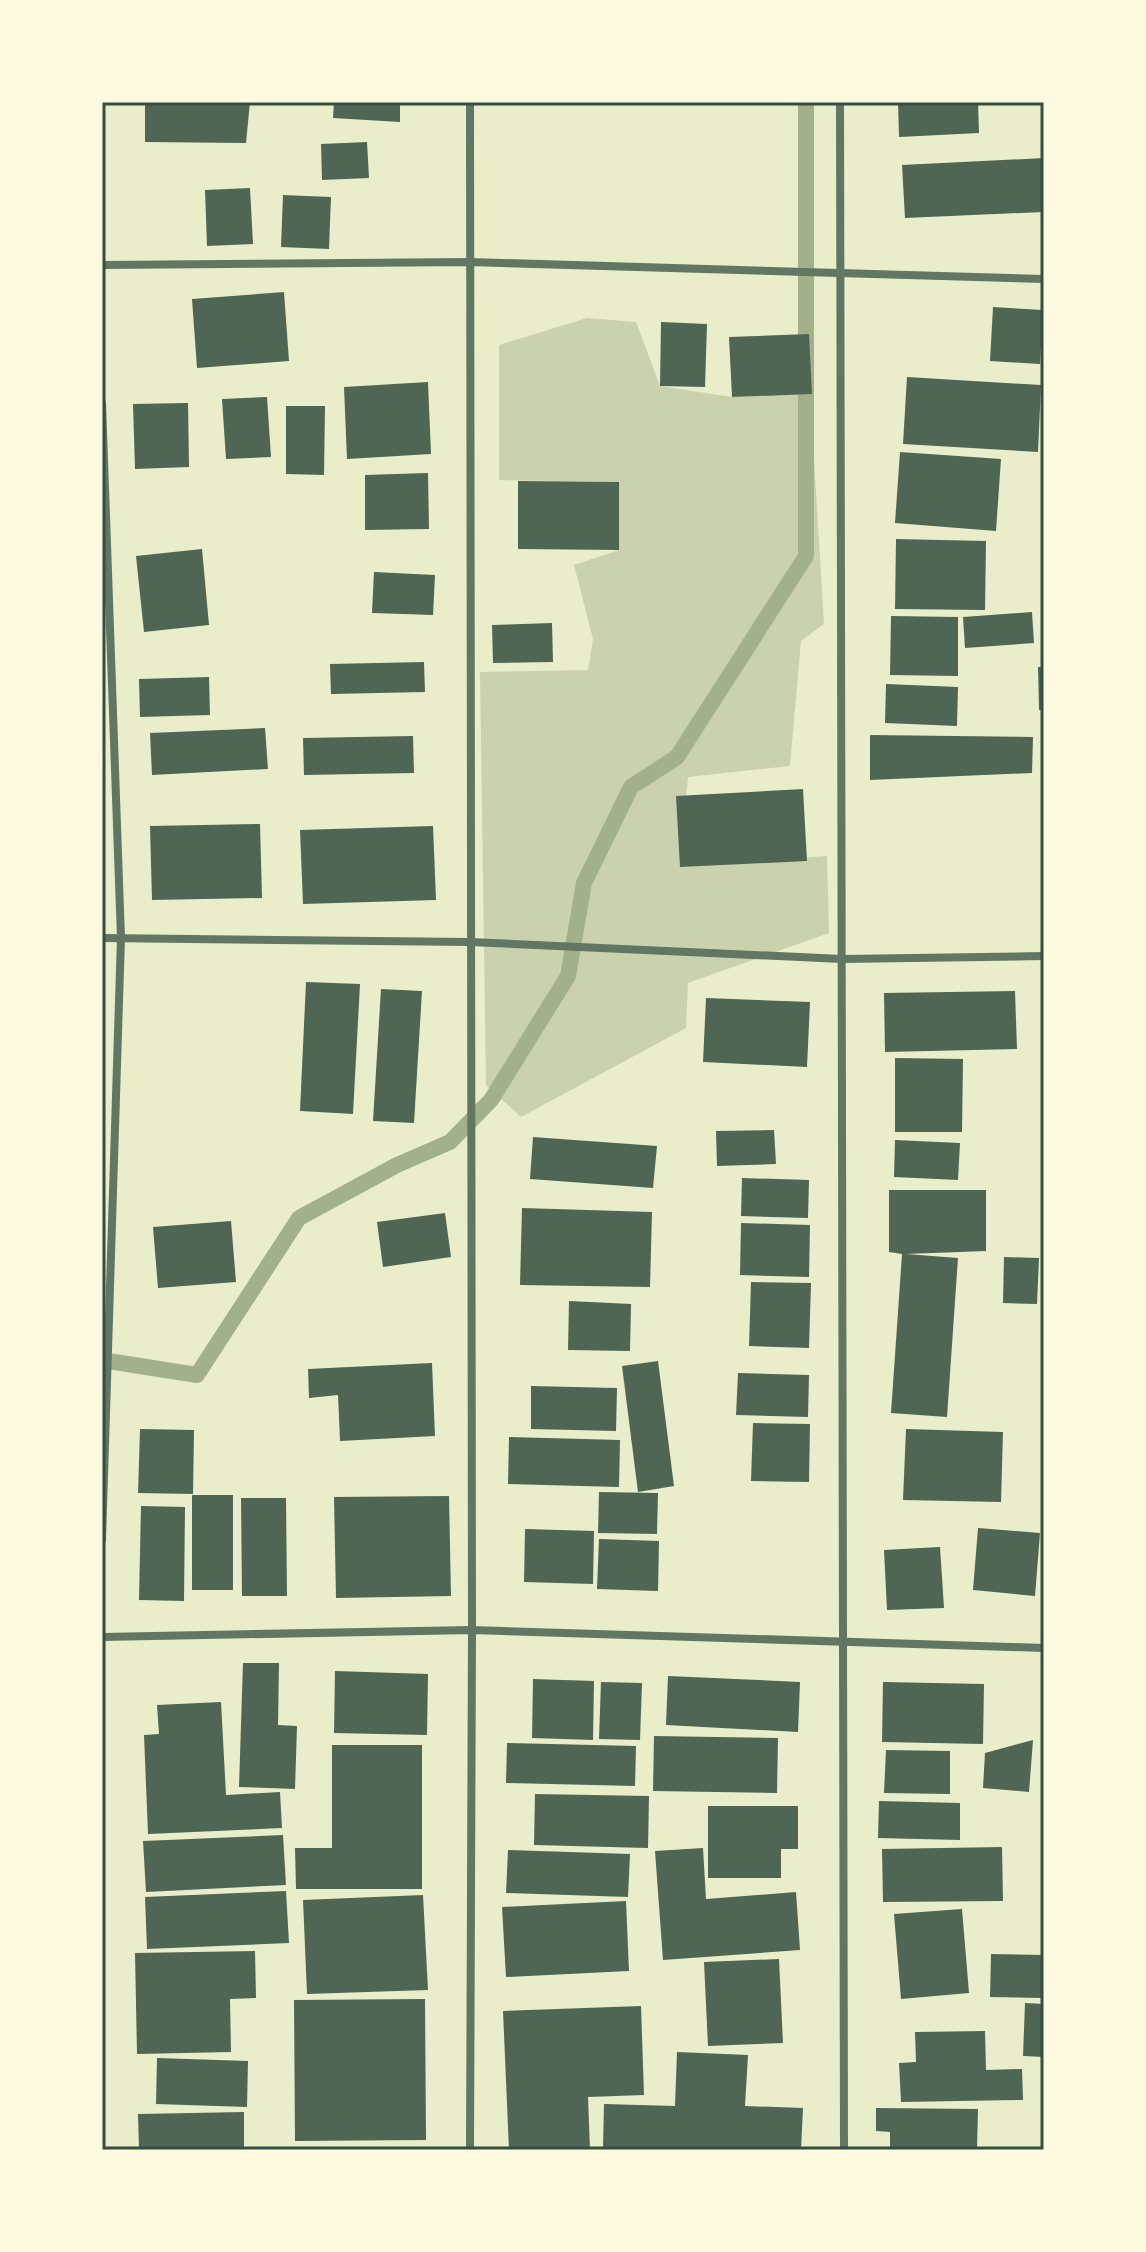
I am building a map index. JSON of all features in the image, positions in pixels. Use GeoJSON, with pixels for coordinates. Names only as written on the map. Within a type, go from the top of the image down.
{"type":"FeatureCollection","features":[{"type":"Feature","properties":{"kind":"street"},"geometry":{"type":"LineString","coordinates":[[470,102],[470,2150]]}},
{"type":"Feature","properties":{"kind":"street"},"geometry":{"type":"LineString","coordinates":[[840,102],[844,2150]]}},
{"type":"Feature","properties":{"kind":"street"},"geometry":{"type":"LineString","coordinates":[[102,265],[470,262],[1044,279]]}},
{"type":"Feature","properties":{"kind":"street"},"geometry":{"type":"LineString","coordinates":[[102,403],[121,938],[102,1540]]}},
{"type":"Feature","properties":{"kind":"street"},"geometry":{"type":"LineString","coordinates":[[102,938],[470,942],[842,959],[1044,956]]}},
{"type":"Feature","properties":{"kind":"street"},"geometry":{"type":"LineString","coordinates":[[102,1637],[472,1630],[1044,1648]]}},
{"type":"Feature","properties":{"kind":"green space"},"geometry":{"type":"Polygon","coordinates":[[[587,318],[636,322],[660,386],[732,397],[810,392],[824,624],[801,641],[790,766],[688,777],[680,867],[827,856],[829,933],[688,983],[686,1028],[521,1117],[486,1085],[480,672],[588,670],[593,639],[574,565],[619,550],[619,482],[499,480],[499,345],[587,318]]]}},
{"type":"Feature","properties":{"kind":"building"},"geometry":{"type":"Polygon","coordinates":[[[145,102],[250,102],[246,143],[145,142],[145,102]]]}},
{"type":"Feature","properties":{"kind":"building"},"geometry":{"type":"Polygon","coordinates":[[[334,102],[400,102],[400,122],[333,118],[334,102]]]}},
{"type":"Feature","properties":{"kind":"building"},"geometry":{"type":"Polygon","coordinates":[[[898,102],[978,102],[979,133],[899,137],[898,102]]]}},
{"type":"Feature","properties":{"kind":"building"},"geometry":{"type":"Polygon","coordinates":[[[367,142],[369,178],[322,180],[321,144],[367,142]]]}},
{"type":"Feature","properties":{"kind":"building"},"geometry":{"type":"Polygon","coordinates":[[[1044,158],[1044,212],[905,218],[902,165],[1044,158]]]}},
{"type":"Feature","properties":{"kind":"building"},"geometry":{"type":"Polygon","coordinates":[[[250,188],[253,244],[207,246],[205,190],[250,188]]]}},
{"type":"Feature","properties":{"kind":"building"},"geometry":{"type":"Polygon","coordinates":[[[283,195],[331,197],[329,249],[281,247],[283,195]]]}},
{"type":"Feature","properties":{"kind":"building"},"geometry":{"type":"Polygon","coordinates":[[[284,292],[289,361],[197,368],[192,299],[284,292]]]}},
{"type":"Feature","properties":{"kind":"building"},"geometry":{"type":"Polygon","coordinates":[[[993,307],[1043,310],[1040,364],[990,361],[993,307]]]}},
{"type":"Feature","properties":{"kind":"building"},"geometry":{"type":"Polygon","coordinates":[[[661,322],[707,324],[705,387],[660,386],[661,322]]]}},
{"type":"Feature","properties":{"kind":"building"},"geometry":{"type":"Polygon","coordinates":[[[809,334],[812,394],[732,397],[729,337],[809,334]]]}},
{"type":"Feature","properties":{"kind":"building"},"geometry":{"type":"Polygon","coordinates":[[[907,377],[1041,385],[1038,452],[903,444],[907,377]]]}},
{"type":"Feature","properties":{"kind":"building"},"geometry":{"type":"Polygon","coordinates":[[[428,382],[431,454],[347,459],[344,387],[428,382]]]}},
{"type":"Feature","properties":{"kind":"building"},"geometry":{"type":"Polygon","coordinates":[[[267,397],[271,457],[226,459],[222,399],[267,397]]]}},
{"type":"Feature","properties":{"kind":"building"},"geometry":{"type":"Polygon","coordinates":[[[188,403],[189,467],[135,469],[133,404],[188,403]]]}},
{"type":"Feature","properties":{"kind":"building"},"geometry":{"type":"Polygon","coordinates":[[[286,406],[325,406],[324,475],[286,474],[286,406]]]}},
{"type":"Feature","properties":{"kind":"building"},"geometry":{"type":"Polygon","coordinates":[[[900,452],[1001,459],[996,531],[895,523],[900,452]]]}},
{"type":"Feature","properties":{"kind":"building"},"geometry":{"type":"Polygon","coordinates":[[[428,473],[429,529],[365,530],[365,475],[428,473]]]}},
{"type":"Feature","properties":{"kind":"building"},"geometry":{"type":"Polygon","coordinates":[[[518,481],[619,482],[619,550],[518,549],[518,481]]]}},
{"type":"Feature","properties":{"kind":"building"},"geometry":{"type":"Polygon","coordinates":[[[896,539],[986,541],[985,610],[895,609],[896,539]]]}},
{"type":"Feature","properties":{"kind":"building"},"geometry":{"type":"Polygon","coordinates":[[[202,549],[209,625],[144,632],[136,556],[202,549]]]}},
{"type":"Feature","properties":{"kind":"building"},"geometry":{"type":"Polygon","coordinates":[[[374,572],[435,575],[433,615],[372,613],[374,572]]]}},
{"type":"Feature","properties":{"kind":"building"},"geometry":{"type":"Polygon","coordinates":[[[1032,612],[1034,643],[965,648],[963,617],[1032,612]]]}},
{"type":"Feature","properties":{"kind":"building"},"geometry":{"type":"Polygon","coordinates":[[[891,616],[958,617],[958,676],[890,675],[891,616]]]}},
{"type":"Feature","properties":{"kind":"building"},"geometry":{"type":"Polygon","coordinates":[[[552,623],[553,662],[493,663],[492,625],[552,623]]]}},
{"type":"Feature","properties":{"kind":"building"},"geometry":{"type":"Polygon","coordinates":[[[424,662],[425,692],[331,694],[330,664],[424,662]]]}},
{"type":"Feature","properties":{"kind":"building"},"geometry":{"type":"Polygon","coordinates":[[[1038,667],[1044,667],[1044,710],[1039,710],[1038,667]]]}},
{"type":"Feature","properties":{"kind":"building"},"geometry":{"type":"Polygon","coordinates":[[[209,677],[210,715],[140,717],[139,679],[209,677]]]}},
{"type":"Feature","properties":{"kind":"building"},"geometry":{"type":"Polygon","coordinates":[[[886,684],[958,687],[957,726],[885,723],[886,684]]]}},
{"type":"Feature","properties":{"kind":"building"},"geometry":{"type":"Polygon","coordinates":[[[265,728],[268,769],[152,775],[150,733],[265,728]]]}},
{"type":"Feature","properties":{"kind":"building"},"geometry":{"type":"Polygon","coordinates":[[[870,735],[1033,737],[1032,773],[870,780],[870,735]]]}},
{"type":"Feature","properties":{"kind":"building"},"geometry":{"type":"Polygon","coordinates":[[[413,736],[414,773],[304,775],[303,738],[413,736]]]}},
{"type":"Feature","properties":{"kind":"building"},"geometry":{"type":"Polygon","coordinates":[[[803,789],[807,861],[680,867],[676,796],[803,789]]]}},
{"type":"Feature","properties":{"kind":"building"},"geometry":{"type":"Polygon","coordinates":[[[260,824],[262,898],[152,900],[150,826],[260,824]]]}},
{"type":"Feature","properties":{"kind":"building"},"geometry":{"type":"Polygon","coordinates":[[[433,826],[436,900],[303,904],[300,830],[433,826]]]}},
{"type":"Feature","properties":{"kind":"building"},"geometry":{"type":"Polygon","coordinates":[[[306,982],[360,984],[353,1114],[300,1111],[306,982]]]}},
{"type":"Feature","properties":{"kind":"building"},"geometry":{"type":"Polygon","coordinates":[[[381,989],[422,991],[414,1123],[373,1121],[381,989]]]}},
{"type":"Feature","properties":{"kind":"building"},"geometry":{"type":"Polygon","coordinates":[[[1015,991],[1017,1049],[885,1052],[884,993],[1015,991]]]}},
{"type":"Feature","properties":{"kind":"building"},"geometry":{"type":"Polygon","coordinates":[[[706,998],[810,1002],[807,1067],[703,1062],[706,998]]]}},
{"type":"Feature","properties":{"kind":"building"},"geometry":{"type":"Polygon","coordinates":[[[895,1058],[963,1059],[962,1132],[895,1132],[895,1058]]]}},
{"type":"Feature","properties":{"kind":"building"},"geometry":{"type":"Polygon","coordinates":[[[774,1130],[776,1164],[717,1166],[716,1131],[774,1130]]]}},
{"type":"Feature","properties":{"kind":"building"},"geometry":{"type":"Polygon","coordinates":[[[533,1137],[657,1146],[653,1188],[530,1179],[533,1137]]]}},
{"type":"Feature","properties":{"kind":"building"},"geometry":{"type":"Polygon","coordinates":[[[895,1140],[960,1143],[958,1180],[894,1177],[895,1140]]]}},
{"type":"Feature","properties":{"kind":"building"},"geometry":{"type":"Polygon","coordinates":[[[742,1178],[809,1180],[808,1218],[741,1216],[742,1178]]]}},
{"type":"Feature","properties":{"kind":"building"},"geometry":{"type":"Polygon","coordinates":[[[889,1190],[986,1190],[986,1251],[906,1254],[958,1258],[947,1417],[891,1413],[902,1254],[889,1252],[889,1190]]]}},
{"type":"Feature","properties":{"kind":"building"},"geometry":{"type":"Polygon","coordinates":[[[522,1208],[652,1212],[650,1287],[520,1285],[522,1208]]]}},
{"type":"Feature","properties":{"kind":"building"},"geometry":{"type":"Polygon","coordinates":[[[445,1213],[451,1257],[383,1267],[377,1222],[445,1213]]]}},
{"type":"Feature","properties":{"kind":"building"},"geometry":{"type":"Polygon","coordinates":[[[231,1221],[236,1282],[158,1288],[153,1227],[231,1221]]]}},
{"type":"Feature","properties":{"kind":"building"},"geometry":{"type":"Polygon","coordinates":[[[741,1223],[810,1225],[809,1277],[740,1275],[741,1223]]]}},
{"type":"Feature","properties":{"kind":"building"},"geometry":{"type":"Polygon","coordinates":[[[1004,1257],[1039,1258],[1037,1304],[1003,1303],[1004,1257]]]}},
{"type":"Feature","properties":{"kind":"building"},"geometry":{"type":"Polygon","coordinates":[[[751,1282],[811,1283],[809,1348],[749,1346],[751,1282]]]}},
{"type":"Feature","properties":{"kind":"building"},"geometry":{"type":"Polygon","coordinates":[[[569,1301],[631,1304],[630,1351],[568,1350],[569,1301]]]}},
{"type":"Feature","properties":{"kind":"building"},"geometry":{"type":"Polygon","coordinates":[[[658,1361],[674,1486],[638,1492],[622,1366],[658,1361]]]}},
{"type":"Feature","properties":{"kind":"building"},"geometry":{"type":"Polygon","coordinates":[[[432,1363],[435,1436],[340,1441],[338,1395],[309,1398],[308,1369],[432,1363]]]}},
{"type":"Feature","properties":{"kind":"building"},"geometry":{"type":"Polygon","coordinates":[[[738,1373],[809,1375],[808,1417],[736,1415],[738,1373]]]}},
{"type":"Feature","properties":{"kind":"building"},"geometry":{"type":"Polygon","coordinates":[[[531,1386],[617,1388],[616,1431],[531,1429],[531,1386]]]}},
{"type":"Feature","properties":{"kind":"building"},"geometry":{"type":"Polygon","coordinates":[[[753,1423],[810,1424],[809,1482],[751,1481],[753,1423]]]}},
{"type":"Feature","properties":{"kind":"building"},"geometry":{"type":"Polygon","coordinates":[[[140,1429],[194,1430],[193,1494],[138,1493],[140,1429]]]}},
{"type":"Feature","properties":{"kind":"building"},"geometry":{"type":"Polygon","coordinates":[[[906,1429],[1003,1432],[1001,1502],[903,1500],[906,1429]]]}},
{"type":"Feature","properties":{"kind":"building"},"geometry":{"type":"Polygon","coordinates":[[[509,1437],[620,1440],[619,1487],[508,1484],[509,1437]]]}},
{"type":"Feature","properties":{"kind":"building"},"geometry":{"type":"Polygon","coordinates":[[[599,1492],[658,1493],[657,1534],[598,1533],[599,1492]]]}},
{"type":"Feature","properties":{"kind":"building"},"geometry":{"type":"Polygon","coordinates":[[[192,1495],[233,1495],[233,1590],[192,1590],[192,1495]]]}},
{"type":"Feature","properties":{"kind":"building"},"geometry":{"type":"Polygon","coordinates":[[[449,1496],[451,1596],[336,1598],[334,1497],[449,1496]]]}},
{"type":"Feature","properties":{"kind":"building"},"geometry":{"type":"Polygon","coordinates":[[[241,1498],[286,1498],[287,1596],[242,1596],[241,1498]]]}},
{"type":"Feature","properties":{"kind":"building"},"geometry":{"type":"Polygon","coordinates":[[[141,1506],[185,1507],[184,1601],[139,1600],[141,1506]]]}},
{"type":"Feature","properties":{"kind":"building"},"geometry":{"type":"Polygon","coordinates":[[[978,1528],[1040,1533],[1035,1596],[973,1590],[978,1528]]]}},
{"type":"Feature","properties":{"kind":"building"},"geometry":{"type":"Polygon","coordinates":[[[525,1529],[594,1531],[593,1584],[524,1582],[525,1529]]]}},
{"type":"Feature","properties":{"kind":"building"},"geometry":{"type":"Polygon","coordinates":[[[599,1539],[659,1541],[658,1591],[597,1589],[599,1539]]]}},
{"type":"Feature","properties":{"kind":"building"},"geometry":{"type":"Polygon","coordinates":[[[940,1547],[944,1608],[887,1610],[884,1550],[940,1547]]]}},
{"type":"Feature","properties":{"kind":"building"},"geometry":{"type":"Polygon","coordinates":[[[243,1663],[279,1663],[278,1725],[297,1726],[295,1789],[239,1787],[243,1663]]]}},
{"type":"Feature","properties":{"kind":"building"},"geometry":{"type":"Polygon","coordinates":[[[335,1671],[428,1674],[427,1735],[334,1733],[335,1671]]]}},
{"type":"Feature","properties":{"kind":"building"},"geometry":{"type":"Polygon","coordinates":[[[668,1676],[800,1682],[798,1732],[666,1725],[668,1676]]]}},
{"type":"Feature","properties":{"kind":"building"},"geometry":{"type":"Polygon","coordinates":[[[533,1679],[594,1681],[593,1740],[532,1738],[533,1679]]]}},
{"type":"Feature","properties":{"kind":"building"},"geometry":{"type":"Polygon","coordinates":[[[601,1682],[642,1683],[640,1740],[599,1739],[601,1682]]]}},
{"type":"Feature","properties":{"kind":"building"},"geometry":{"type":"Polygon","coordinates":[[[883,1682],[984,1684],[983,1744],[882,1742],[883,1682]]]}},
{"type":"Feature","properties":{"kind":"building"},"geometry":{"type":"Polygon","coordinates":[[[221,1702],[226,1795],[280,1792],[282,1828],[148,1834],[144,1735],[159,1734],[157,1705],[221,1702]]]}},
{"type":"Feature","properties":{"kind":"building"},"geometry":{"type":"Polygon","coordinates":[[[654,1736],[778,1738],[777,1793],[653,1791],[654,1736]]]}},
{"type":"Feature","properties":{"kind":"building"},"geometry":{"type":"Polygon","coordinates":[[[1033,1740],[1029,1792],[983,1788],[985,1753],[1033,1740]]]}},
{"type":"Feature","properties":{"kind":"building"},"geometry":{"type":"Polygon","coordinates":[[[507,1743],[636,1746],[635,1786],[506,1783],[507,1743]]]}},
{"type":"Feature","properties":{"kind":"building"},"geometry":{"type":"Polygon","coordinates":[[[332,1745],[422,1745],[422,1889],[296,1889],[295,1848],[332,1848],[332,1745]]]}},
{"type":"Feature","properties":{"kind":"building"},"geometry":{"type":"Polygon","coordinates":[[[886,1750],[950,1751],[950,1794],[884,1793],[886,1750]]]}},
{"type":"Feature","properties":{"kind":"building"},"geometry":{"type":"Polygon","coordinates":[[[535,1794],[649,1796],[648,1848],[534,1845],[535,1794]]]}},
{"type":"Feature","properties":{"kind":"building"},"geometry":{"type":"Polygon","coordinates":[[[879,1801],[960,1803],[960,1840],[878,1838],[879,1801]]]}},
{"type":"Feature","properties":{"kind":"building"},"geometry":{"type":"Polygon","coordinates":[[[708,1806],[798,1806],[798,1849],[781,1849],[781,1878],[708,1878],[708,1806]]]}},
{"type":"Feature","properties":{"kind":"building"},"geometry":{"type":"Polygon","coordinates":[[[283,1835],[286,1885],[146,1892],[143,1841],[283,1835]]]}},
{"type":"Feature","properties":{"kind":"building"},"geometry":{"type":"Polygon","coordinates":[[[1002,1847],[1003,1901],[883,1902],[882,1849],[1002,1847]]]}},
{"type":"Feature","properties":{"kind":"building"},"geometry":{"type":"Polygon","coordinates":[[[703,1848],[706,1899],[796,1892],[800,1950],[663,1960],[655,1851],[703,1848]]]}},
{"type":"Feature","properties":{"kind":"building"},"geometry":{"type":"Polygon","coordinates":[[[508,1850],[630,1854],[628,1897],[506,1893],[508,1850]]]}},
{"type":"Feature","properties":{"kind":"building"},"geometry":{"type":"Polygon","coordinates":[[[286,1891],[289,1943],[147,1949],[145,1897],[286,1891]]]}},
{"type":"Feature","properties":{"kind":"building"},"geometry":{"type":"Polygon","coordinates":[[[423,1895],[428,1990],[307,1994],[303,1900],[423,1895]]]}},
{"type":"Feature","properties":{"kind":"building"},"geometry":{"type":"Polygon","coordinates":[[[626,1901],[629,1971],[506,1977],[502,1907],[626,1901]]]}},
{"type":"Feature","properties":{"kind":"building"},"geometry":{"type":"Polygon","coordinates":[[[962,1909],[969,1993],[901,1999],[894,1914],[962,1909]]]}},
{"type":"Feature","properties":{"kind":"building"},"geometry":{"type":"Polygon","coordinates":[[[255,1951],[256,1998],[230,1999],[231,2052],[137,2054],[135,1953],[255,1951]]]}},
{"type":"Feature","properties":{"kind":"building"},"geometry":{"type":"Polygon","coordinates":[[[991,1954],[1044,1955],[1044,1998],[990,1997],[991,1954]]]}},
{"type":"Feature","properties":{"kind":"building"},"geometry":{"type":"Polygon","coordinates":[[[779,1959],[783,2043],[708,2046],[704,1962],[779,1959]]]}},
{"type":"Feature","properties":{"kind":"building"},"geometry":{"type":"Polygon","coordinates":[[[425,1999],[426,2140],[295,2141],[294,2000],[425,1999]]]}},
{"type":"Feature","properties":{"kind":"building"},"geometry":{"type":"Polygon","coordinates":[[[1025,2003],[1044,2004],[1044,2057],[1023,2056],[1025,2003]]]}},
{"type":"Feature","properties":{"kind":"building"},"geometry":{"type":"Polygon","coordinates":[[[641,2006],[644,2095],[588,2097],[590,2150],[509,2150],[503,2011],[641,2006]]]}},
{"type":"Feature","properties":{"kind":"building"},"geometry":{"type":"Polygon","coordinates":[[[985,2031],[986,2070],[1022,2069],[1023,2100],[901,2102],[899,2063],[916,2062],[915,2032],[985,2031]]]}},
{"type":"Feature","properties":{"kind":"building"},"geometry":{"type":"Polygon","coordinates":[[[677,2052],[748,2055],[745,2106],[803,2108],[801,2150],[603,2148],[604,2104],[675,2106],[677,2052]]]}},
{"type":"Feature","properties":{"kind":"building"},"geometry":{"type":"Polygon","coordinates":[[[157,2058],[248,2061],[247,2107],[156,2104],[157,2058]]]}},
{"type":"Feature","properties":{"kind":"building"},"geometry":{"type":"Polygon","coordinates":[[[876,2108],[978,2109],[977,2150],[890,2150],[890,2132],[876,2131],[876,2108]]]}},
{"type":"Feature","properties":{"kind":"building"},"geometry":{"type":"Polygon","coordinates":[[[244,2112],[244,2150],[139,2150],[138,2114],[244,2112]]]}},
{"type":"Feature","properties":{"kind":"waterway"},"geometry":{"type":"LineString","coordinates":[[102,1360],[197,1375],[299,1218],[397,1165],[450,1142],[491,1100],[568,976],[584,883],[631,787],[677,757],[806,556],[806,102]]}}]}
